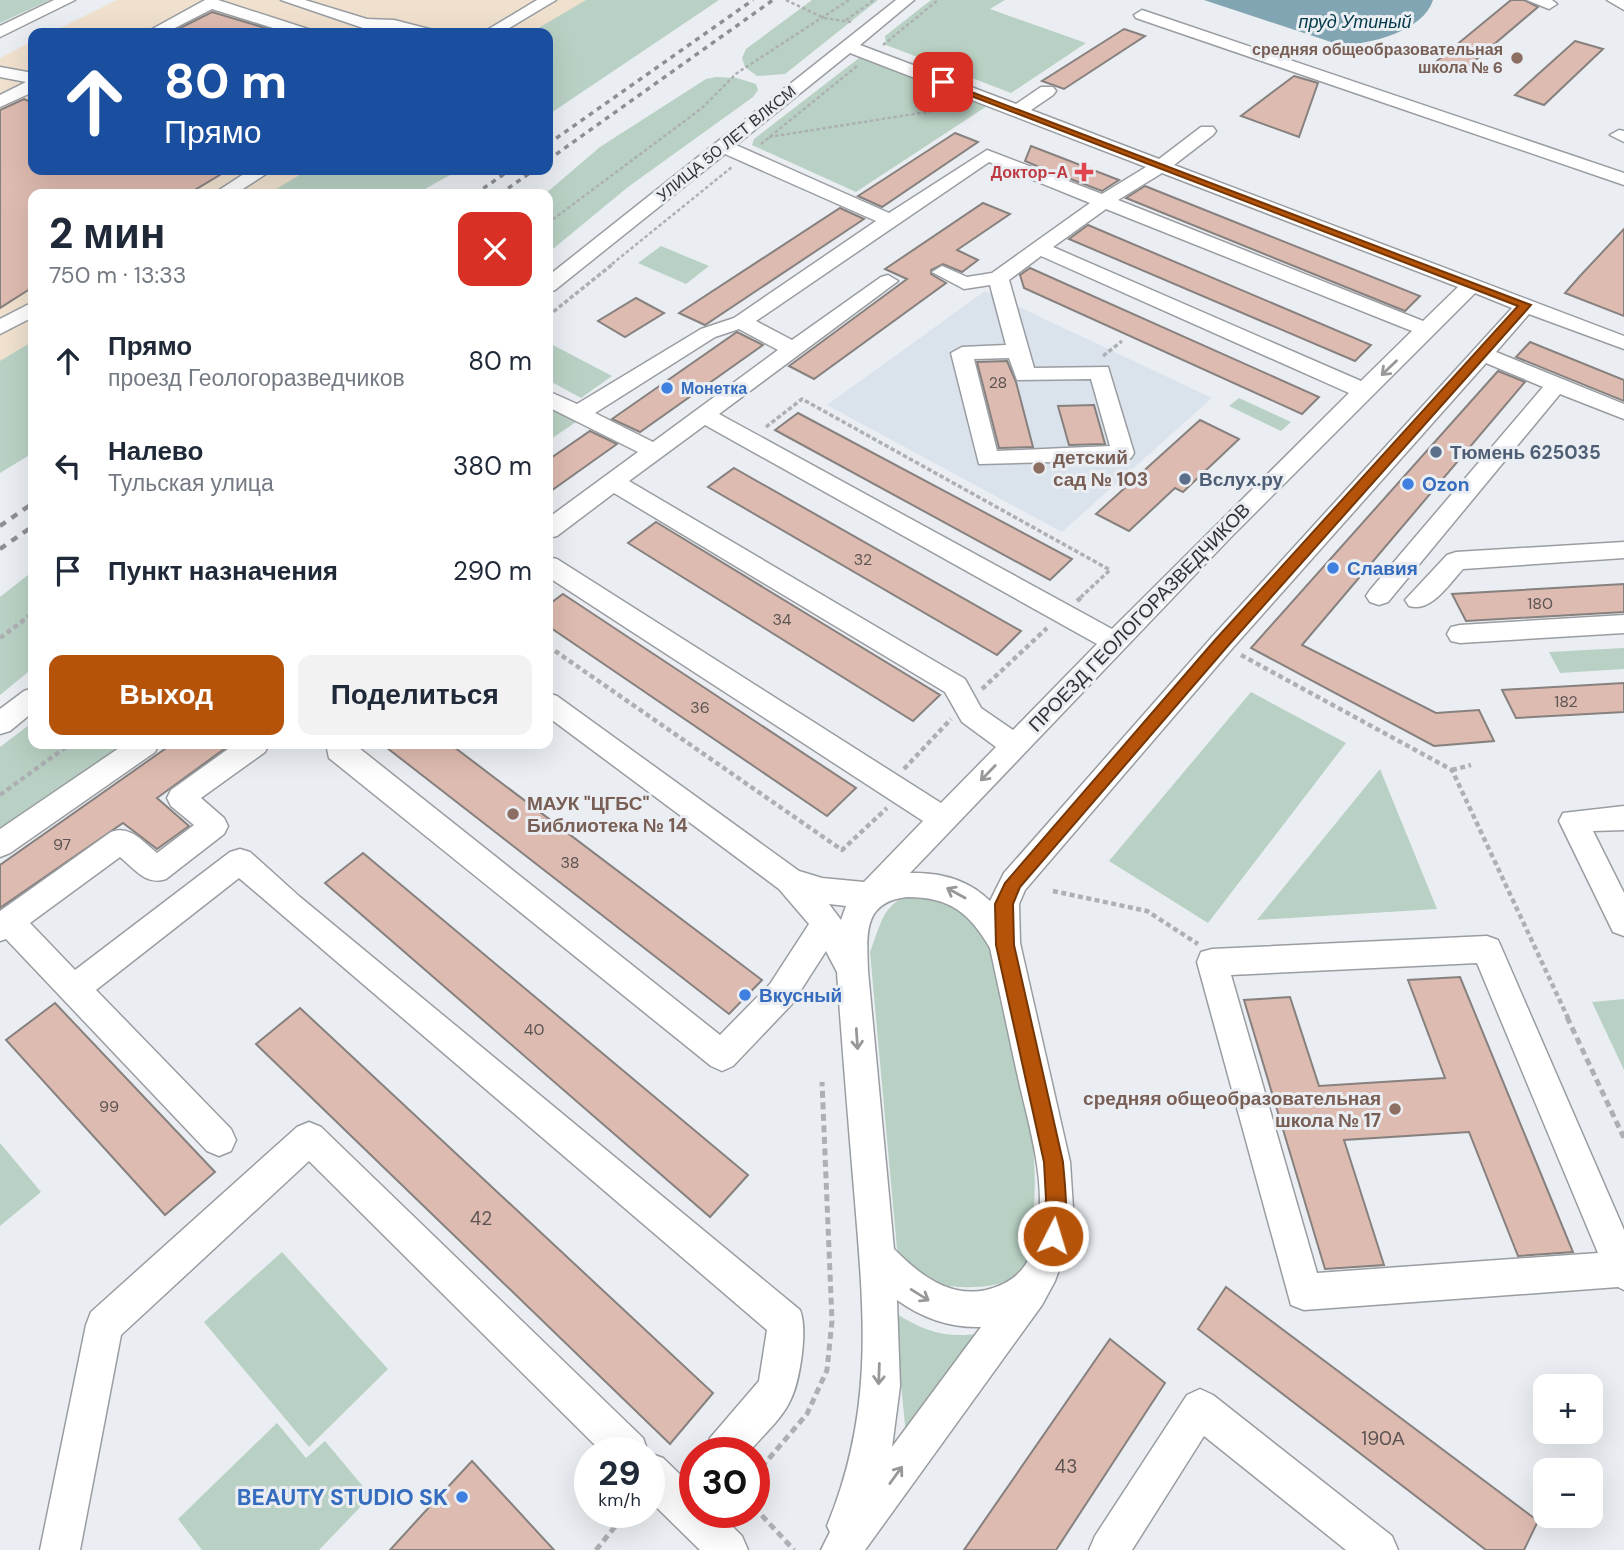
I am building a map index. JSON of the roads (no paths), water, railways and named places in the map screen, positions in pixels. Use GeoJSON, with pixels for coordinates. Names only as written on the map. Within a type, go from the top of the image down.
{"type":"FeatureCollection","features":[{"type":"Feature","properties":{"kind":"street"},"geometry":{"type":"LineString","coordinates":[[0,32],[67,0]]}},
{"type":"Feature","properties":{"kind":"street"},"geometry":{"type":"LineString","coordinates":[[289,0],[366,24],[406,28]]}},
{"type":"Feature","properties":{"kind":"street"},"geometry":{"type":"LineString","coordinates":[[499,28],[548,0]]}},
{"type":"Feature","properties":{"kind":"street","name":"УЛИЦА 50 ЛЕТ ВЛКСМ"},"geometry":{"type":"LineString","coordinates":[[553,282],[906,0]]}},
{"type":"Feature","properties":{"kind":"street"},"geometry":{"type":"LineString","coordinates":[[1615,0],[1624,5]]}},
{"type":"Feature","properties":{"kind":"street"},"geometry":{"type":"LineString","coordinates":[[163,28],[211,3],[289,28]]}},
{"type":"Feature","properties":{"kind":"street"},"geometry":{"type":"LineString","coordinates":[[1142,15],[1624,179]]}},
{"type":"Feature","properties":{"kind":"street"},"geometry":{"type":"LineString","coordinates":[[847,46],[1624,343]]}},
{"type":"Feature","properties":{"kind":"street"},"geometry":{"type":"LineString","coordinates":[[0,72],[28,77]]}},
{"type":"Feature","properties":{"kind":"street"},"geometry":{"type":"LineString","coordinates":[[0,102],[28,88]]}},
{"type":"Feature","properties":{"kind":"street"},"geometry":{"type":"LineString","coordinates":[[1018,111],[1047,91]]}},
{"type":"Feature","properties":{"kind":"street"},"geometry":{"type":"LineString","coordinates":[[942,272],[964,282],[998,278],[1131,182],[1161,166],[1207,131]]}},
{"type":"Feature","properties":{"kind":"street"},"geometry":{"type":"LineString","coordinates":[[723,146],[891,221]]}},
{"type":"Feature","properties":{"kind":"street"},"geometry":{"type":"LineString","coordinates":[[578,413],[708,333],[741,322],[987,155],[1428,330]]}},
{"type":"Feature","properties":{"kind":"street"},"geometry":{"type":"LineString","coordinates":[[231,189],[254,175]]}},
{"type":"Feature","properties":{"kind":"street"},"geometry":{"type":"LineString","coordinates":[[1041,249],[1364,391]]}},
{"type":"Feature","properties":{"kind":"street"},"geometry":{"type":"LineString","coordinates":[[998,278],[1025,375],[1100,372],[1123,453],[986,459],[962,353],[1018,351]]}},
{"type":"Feature","properties":{"kind":"street"},"geometry":{"type":"LineString","coordinates":[[553,526],[611,481],[888,281]]}},
{"type":"Feature","properties":{"kind":"street","name":"ПРОЕЗД ГЕОЛОГОРАЗВЕДЧИКОВ"},"geometry":{"type":"LineString","coordinates":[[877,1256],[852,971],[852,939],[857,917],[870,895],[1114,642],[1472,284]]}},
{"type":"Feature","properties":{"kind":"street"},"geometry":{"type":"LineString","coordinates":[[839,1550],[1034,1285],[1053,1236],[1056,1199],[1053,1162],[1005,945],[1004,904],[1014,883],[1221,644],[1525,305]]}},
{"type":"Feature","properties":{"kind":"street"},"geometry":{"type":"LineString","coordinates":[[0,328],[28,311]]}},
{"type":"Feature","properties":{"kind":"street"},"geometry":{"type":"LineString","coordinates":[[741,322],[793,349]]}},
{"type":"Feature","properties":{"kind":"street"},"geometry":{"type":"LineString","coordinates":[[1482,354],[1624,412]]}},
{"type":"Feature","properties":{"kind":"street"},"geometry":{"type":"LineString","coordinates":[[1379,596],[1557,384]]}},
{"type":"Feature","properties":{"kind":"street"},"geometry":{"type":"LineString","coordinates":[[553,400],[653,451]]}},
{"type":"Feature","properties":{"kind":"street"},"geometry":{"type":"LineString","coordinates":[[703,415],[1114,642]]}},
{"type":"Feature","properties":{"kind":"street"},"geometry":{"type":"LineString","coordinates":[[611,481],[956,686],[963,706],[970,716],[1015,745]]}},
{"type":"Feature","properties":{"kind":"street"},"geometry":{"type":"LineString","coordinates":[[1418,600],[1456,561],[1624,550]]}},
{"type":"Feature","properties":{"kind":"street"},"geometry":{"type":"LineString","coordinates":[[553,568],[943,819]]}},
{"type":"Feature","properties":{"kind":"street"},"geometry":{"type":"LineString","coordinates":[[1460,634],[1624,624]]}},
{"type":"Feature","properties":{"kind":"street"},"geometry":{"type":"LineString","coordinates":[[0,724],[28,702]]}},
{"type":"Feature","properties":{"kind":"street"},"geometry":{"type":"LineString","coordinates":[[553,707],[789,880],[827,923],[852,971]]}},
{"type":"Feature","properties":{"kind":"street"},"geometry":{"type":"LineString","coordinates":[[0,845],[138,749]]}},
{"type":"Feature","properties":{"kind":"street"},"geometry":{"type":"LineString","coordinates":[[219,1140],[75,988],[4,925],[121,839],[156,870],[214,826],[181,798],[248,749]]}},
{"type":"Feature","properties":{"kind":"street"},"geometry":{"type":"LineString","coordinates":[[338,749],[722,1056],[782,994],[827,923]]}},
{"type":"Feature","properties":{"kind":"street"},"geometry":{"type":"LineString","coordinates":[[1624,818],[1573,821],[1624,923]]}},
{"type":"Feature","properties":{"kind":"street"},"geometry":{"type":"LineString","coordinates":[[75,988],[240,860],[299,915],[787,1323],[776,1390],[737,1437]]}},
{"type":"Feature","properties":{"kind":"street"},"geometry":{"type":"LineString","coordinates":[[789,880],[822,891],[870,895],[893,886],[920,884],[947,888],[989,917],[1005,945]]}},
{"type":"Feature","properties":{"kind":"street"},"geometry":{"type":"LineString","coordinates":[[1487,949],[1623,1271],[1304,1292],[1212,962],[1487,949]]}},
{"type":"Feature","properties":{"kind":"street"},"geometry":{"type":"LineString","coordinates":[[60,1550],[104,1325],[309,1138],[614,1437]]}},
{"type":"Feature","properties":{"kind":"street"},"geometry":{"type":"LineString","coordinates":[[877,1256],[922,1298],[954,1309],[983,1310],[1010,1301],[1034,1285]]}},
{"type":"Feature","properties":{"kind":"street"},"geometry":{"type":"LineString","coordinates":[[839,1550],[859,1498],[877,1427],[880,1354],[877,1256]]}},
{"type":"Feature","properties":{"kind":"street"},"geometry":{"type":"LineString","coordinates":[[1109,1550],[1200,1408],[1378,1550]]}},
{"type":"Feature","properties":{"kind":"street"},"geometry":{"type":"LineString","coordinates":[[712,1528],[728,1550]]}},
{"type":"Feature","properties":{"kind":"water","name":"пруд Утиный"},"geometry":{"type":"Polygon","coordinates":[[[1204,0],[1433,0],[1428,11],[1407,28],[1379,39],[1340,45],[1204,0]]]}},
{"type":"Feature","properties":{"kind":"railway"},"geometry":{"type":"LineString","coordinates":[[553,140],[753,0]]}},
{"type":"Feature","properties":{"kind":"railway"},"geometry":{"type":"LineString","coordinates":[[553,156],[773,0]]}},
{"type":"Feature","properties":{"kind":"railway"},"geometry":{"type":"LineString","coordinates":[[482,189],[503,175]]}},
{"type":"Feature","properties":{"kind":"railway"},"geometry":{"type":"LineString","coordinates":[[507,189],[527,175]]}},
{"type":"Feature","properties":{"kind":"railway"},"geometry":{"type":"LineString","coordinates":[[0,526],[28,506]]}},
{"type":"Feature","properties":{"kind":"railway"},"geometry":{"type":"LineString","coordinates":[[0,549],[28,529]]}},
{"type":"Feature","properties":{"kind":"place","name":"средняя общеобразовательная школа № 6"},"geometry":{"type":"Point","coordinates":[1517,58]}},
{"type":"Feature","properties":{"kind":"place","name":"Доктор-А"},"geometry":{"type":"Point","coordinates":[1084,172]}},
{"type":"Feature","properties":{"kind":"place","name":"Монетка"},"geometry":{"type":"Point","coordinates":[667,388]}},
{"type":"Feature","properties":{"kind":"place","name":"Тюмень 625035"},"geometry":{"type":"Point","coordinates":[1436,452]}},
{"type":"Feature","properties":{"kind":"place","name":"детский сад № 103"},"geometry":{"type":"Point","coordinates":[1039,468]}},
{"type":"Feature","properties":{"kind":"place","name":"Вслух.ру"},"geometry":{"type":"Point","coordinates":[1185,479]}},
{"type":"Feature","properties":{"kind":"place","name":"Ozon"},"geometry":{"type":"Point","coordinates":[1408,484]}},
{"type":"Feature","properties":{"kind":"place","name":"Славия"},"geometry":{"type":"Point","coordinates":[1333,568]}},
{"type":"Feature","properties":{"kind":"place","name":"МАУК \"ЦГБС\" Библиотека № 14"},"geometry":{"type":"Point","coordinates":[513,814]}},
{"type":"Feature","properties":{"kind":"place","name":"Вкусный"},"geometry":{"type":"Point","coordinates":[745,995]}},
{"type":"Feature","properties":{"kind":"place","name":"средняя общеобразовательная школа № 17"},"geometry":{"type":"Point","coordinates":[1395,1109]}},
{"type":"Feature","properties":{"kind":"place","name":"BEAUTY STUDIO SK"},"geometry":{"type":"Point","coordinates":[462,1497]}}]}
